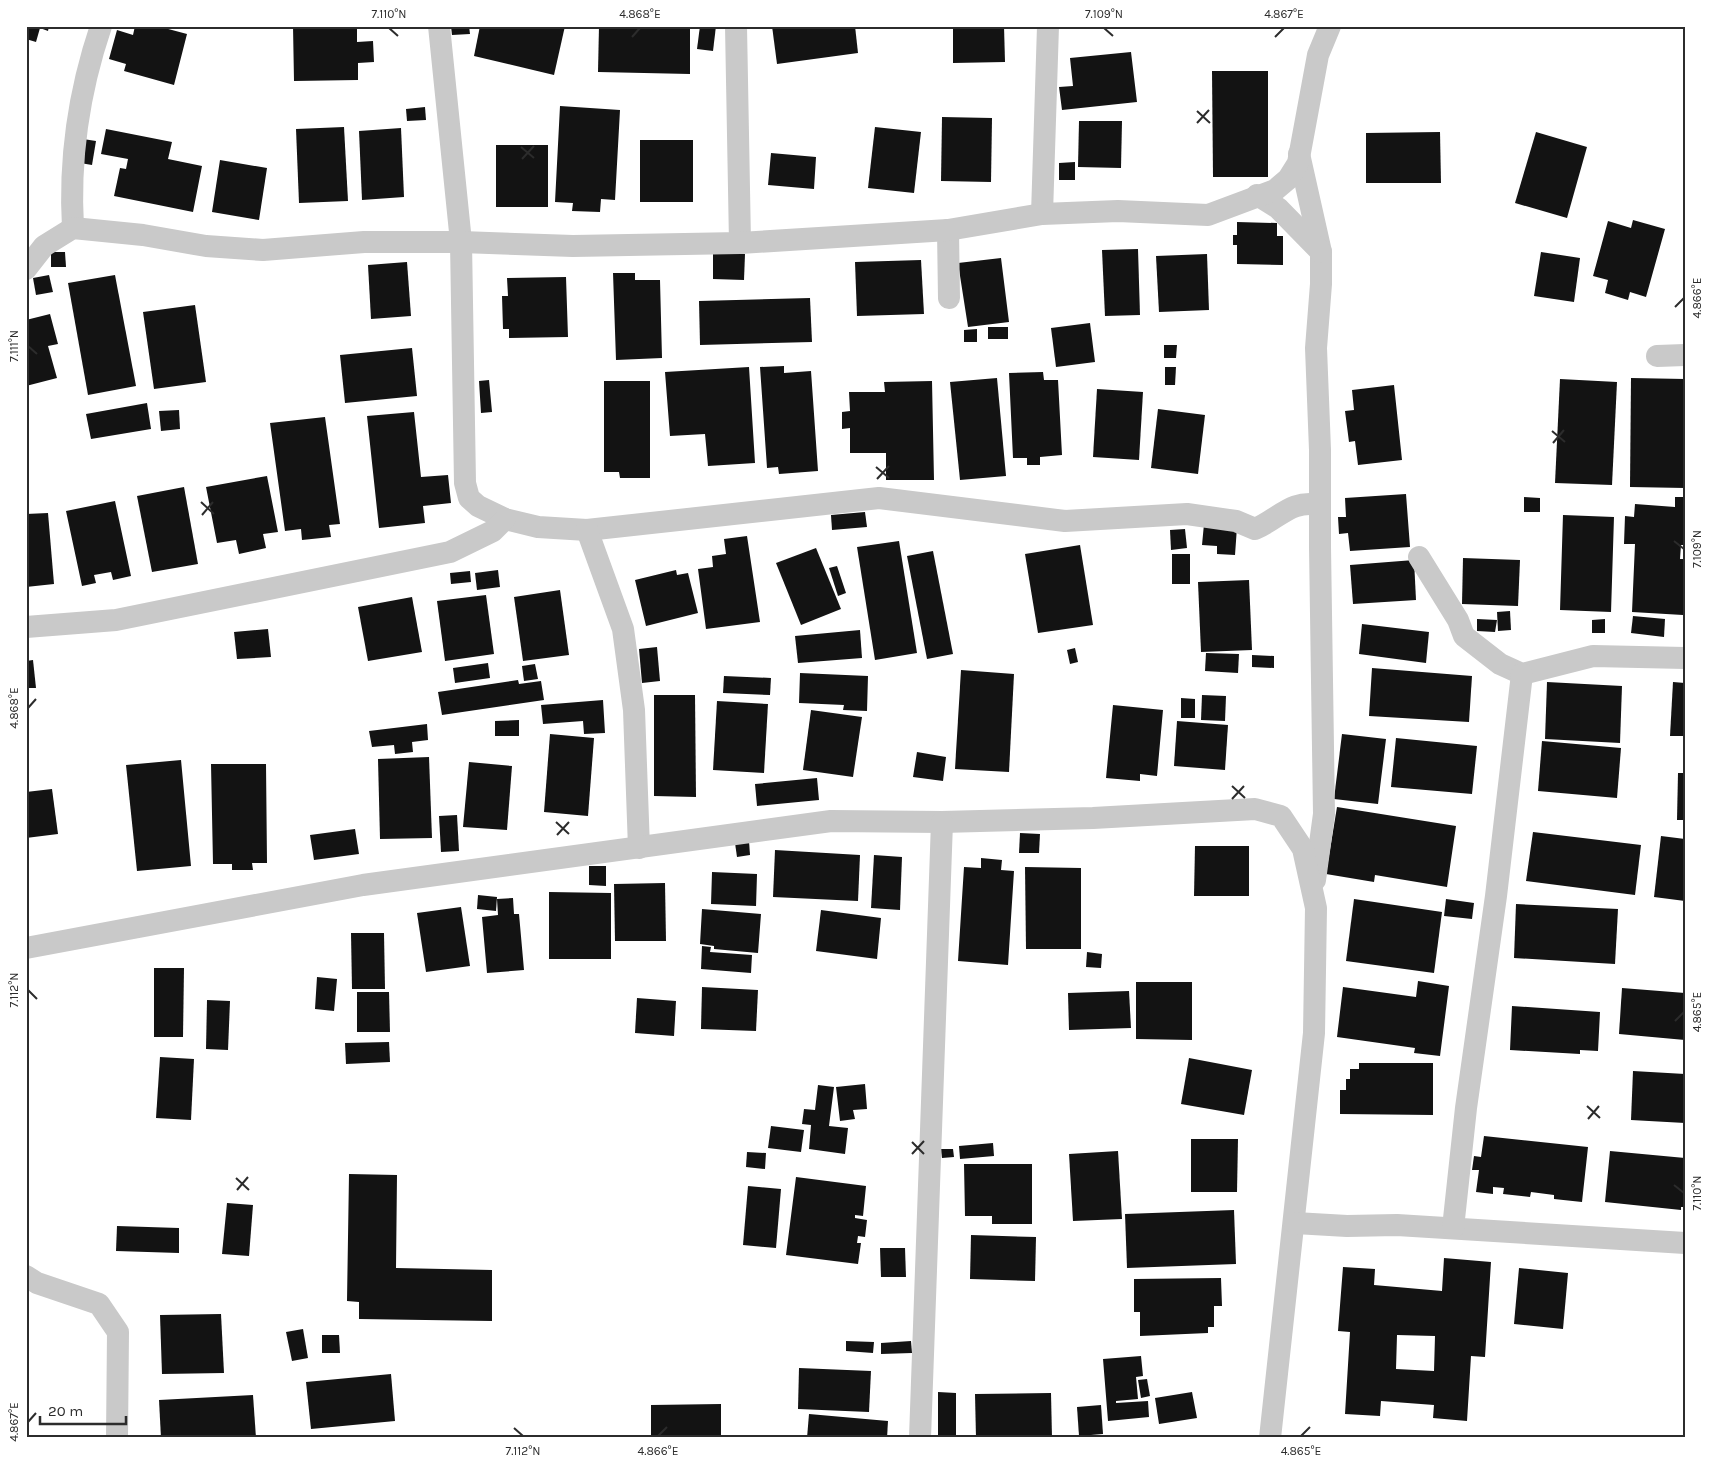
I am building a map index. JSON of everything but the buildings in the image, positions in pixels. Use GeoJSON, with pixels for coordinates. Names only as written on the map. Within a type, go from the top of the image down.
{"type":"FeatureCollection","features":[{"type":"Feature","properties":{"kind":"street"},"geometry":{"type":"LineString","coordinates":[[73,228],[71,176],[74,137],[101,26]]}},
{"type":"Feature","properties":{"kind":"street"},"geometry":{"type":"LineString","coordinates":[[439,26],[461,242],[465,483],[469,498],[478,506],[505,519],[538,527],[587,530],[879,498],[1065,521],[1186,514],[1236,521],[1255,529],[1272,522],[1293,505],[1307,502],[1320,505]]}},
{"type":"Feature","properties":{"kind":"street"},"geometry":{"type":"LineString","coordinates":[[736,26],[740,243]]}},
{"type":"Feature","properties":{"kind":"street"},"geometry":{"type":"LineString","coordinates":[[1042,214],[1048,26]]}},
{"type":"Feature","properties":{"kind":"street"},"geometry":{"type":"LineString","coordinates":[[26,270],[44,246],[73,228],[142,235],[206,246],[263,250],[364,242],[461,242],[572,246],[740,243],[948,230],[1042,214],[1118,211],[1208,215],[1257,195],[1275,190],[1288,179],[1298,163],[1318,55],[1330,26]]}},
{"type":"Feature","properties":{"kind":"street"},"geometry":{"type":"LineString","coordinates":[[1299,154],[1321,252],[1321,284],[1316,348],[1324,814],[1313,895]]}},
{"type":"Feature","properties":{"kind":"street"},"geometry":{"type":"LineString","coordinates":[[1257,195],[1278,208],[1321,252]]}},
{"type":"Feature","properties":{"kind":"street"},"geometry":{"type":"LineString","coordinates":[[948,230],[949,298]]}},
{"type":"Feature","properties":{"kind":"street"},"geometry":{"type":"LineString","coordinates":[[1657,356],[1685,355]]}},
{"type":"Feature","properties":{"kind":"street"},"geometry":{"type":"LineString","coordinates":[[26,627],[116,620],[450,552],[494,531],[505,519]]}},
{"type":"Feature","properties":{"kind":"street"},"geometry":{"type":"LineString","coordinates":[[587,530],[623,629],[634,710],[639,848]]}},
{"type":"Feature","properties":{"kind":"street"},"geometry":{"type":"LineString","coordinates":[[1419,557],[1458,620],[1464,636],[1500,664],[1522,674],[1592,656],[1685,658]]}},
{"type":"Feature","properties":{"kind":"street"},"geometry":{"type":"LineString","coordinates":[[1453,1228],[1466,1108],[1496,896],[1522,674]]}},
{"type":"Feature","properties":{"kind":"street"},"geometry":{"type":"LineString","coordinates":[[26,948],[363,885],[831,821],[942,822],[1093,818],[1255,809],[1281,816],[1303,849],[1316,908],[1314,1033],[1295,1224],[1270,1438]]}},
{"type":"Feature","properties":{"kind":"street"},"geometry":{"type":"LineString","coordinates":[[920,1438],[942,822]]}},
{"type":"Feature","properties":{"kind":"street"},"geometry":{"type":"LineString","coordinates":[[1295,1224],[1453,1228],[1685,1243]]}},
{"type":"Feature","properties":{"kind":"street"},"geometry":{"type":"LineString","coordinates":[[30,1283],[99,1304],[118,1332],[117,1438]]}}]}
